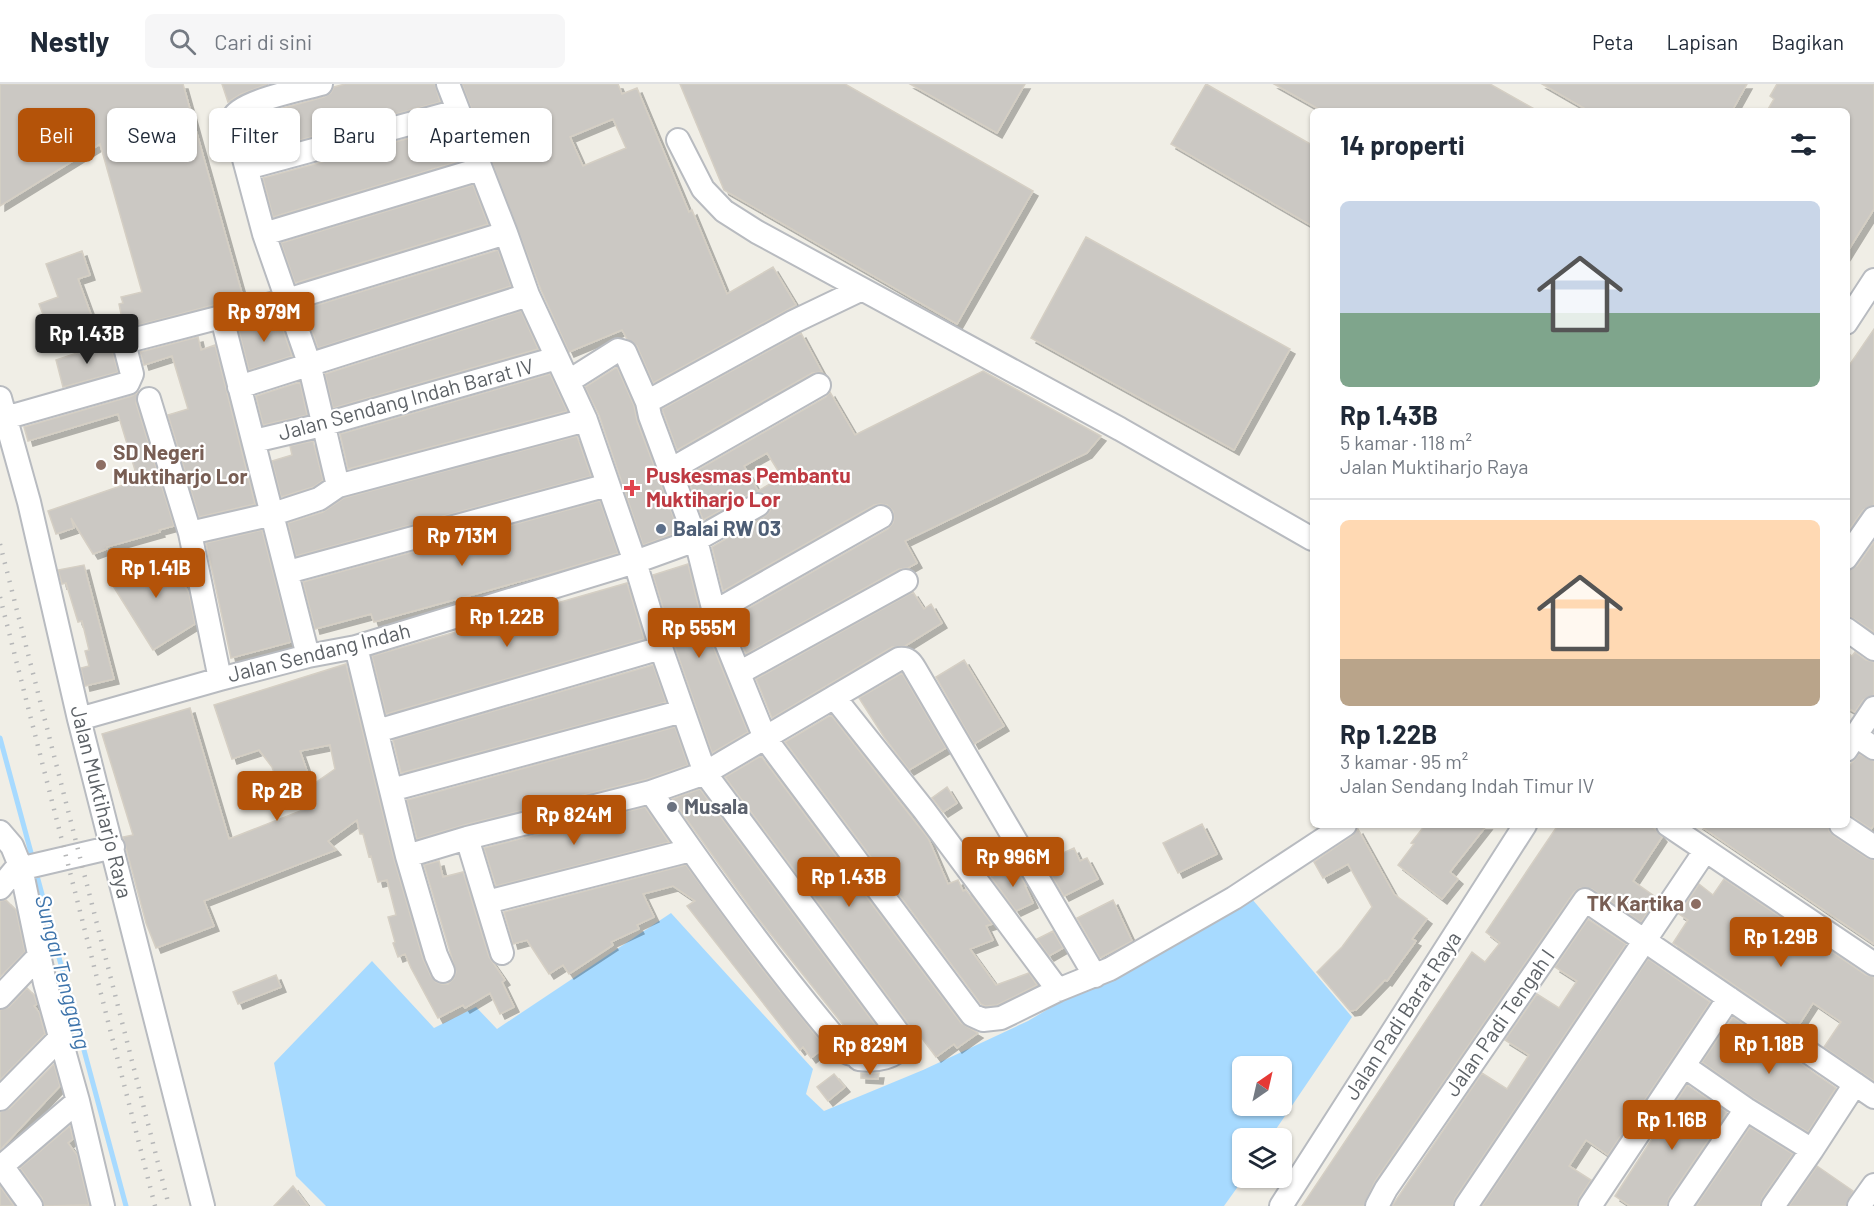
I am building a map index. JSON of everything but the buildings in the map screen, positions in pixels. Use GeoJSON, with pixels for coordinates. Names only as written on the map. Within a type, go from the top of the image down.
{"type":"FeatureCollection","features":[{"type":"Feature","properties":{"kind":"street"},"geometry":{"type":"LineString","coordinates":[[321,84],[246,106],[235,113],[234,124],[264,234],[309,363],[338,486]]}},
{"type":"Feature","properties":{"kind":"street"},"geometry":{"type":"LineString","coordinates":[[447,84],[456,108]]}},
{"type":"Feature","properties":{"kind":"street"},"geometry":{"type":"LineString","coordinates":[[247,168],[408,124]]}},
{"type":"Feature","properties":{"kind":"street"},"geometry":{"type":"LineString","coordinates":[[678,140],[703,189],[724,211],[757,232],[1120,429],[1310,538]]}},
{"type":"Feature","properties":{"kind":"street"},"geometry":{"type":"LineString","coordinates":[[477,162],[528,295],[586,420],[705,773],[905,1042],[899,1051],[882,1059],[859,1059],[848,1053],[809,1008],[691,850],[651,792]]}},
{"type":"Feature","properties":{"kind":"street"},"geometry":{"type":"LineString","coordinates":[[264,234],[480,169]]}},
{"type":"Feature","properties":{"kind":"street"},"geometry":{"type":"LineString","coordinates":[[3,408],[126,384],[132,378],[125,349],[129,341],[287,300],[506,233]]}},
{"type":"Feature","properties":{"kind":"street"},"geometry":{"type":"LineString","coordinates":[[1850,317],[1874,280]]}},
{"type":"Feature","properties":{"kind":"street"},"geometry":{"type":"LineString","coordinates":[[647,402],[793,322],[862,289]]}},
{"type":"Feature","properties":{"kind":"street"},"geometry":{"type":"LineString","coordinates":[[239,387],[528,295]]}},
{"type":"Feature","properties":{"kind":"street"},"geometry":{"type":"LineString","coordinates":[[222,318],[308,656]]}},
{"type":"Feature","properties":{"kind":"street"},"geometry":{"type":"LineString","coordinates":[[569,381],[618,350],[625,352],[647,402],[650,416],[696,540],[714,612],[765,738],[972,1015],[983,1020],[1000,1018],[1058,990],[1095,976],[1234,898],[1338,828]]}},
{"type":"Feature","properties":{"kind":"street","name":"Jalan Sendang Indah Barat IV"},"geometry":{"type":"LineString","coordinates":[[254,441],[557,358]]}},
{"type":"Feature","properties":{"kind":"street"},"geometry":{"type":"LineString","coordinates":[[670,470],[819,385]]}},
{"type":"Feature","properties":{"kind":"street"},"geometry":{"type":"LineString","coordinates":[[148,399],[190,533],[220,679]]}},
{"type":"Feature","properties":{"kind":"street","name":"Jalan Muktiharjo Raya"},"geometry":{"type":"LineString","coordinates":[[3,408],[29,502],[79,719],[203,1206]]}},
{"type":"Feature","properties":{"kind":"street"},"geometry":{"type":"LineString","coordinates":[[190,533],[273,514],[319,499],[338,486],[586,420]]}},
{"type":"Feature","properties":{"kind":"street"},"geometry":{"type":"LineString","coordinates":[[288,572],[608,485]]}},
{"type":"Feature","properties":{"kind":"street","name":"Jalan Sendang Indah"},"geometry":{"type":"LineString","coordinates":[[79,719],[308,656],[356,647],[634,562],[696,540],[758,505]]}},
{"type":"Feature","properties":{"kind":"street"},"geometry":{"type":"LineString","coordinates":[[714,612],[881,517]]}},
{"type":"Feature","properties":{"kind":"street"},"geometry":{"type":"LineString","coordinates":[[1850,552],[1874,518]]}},
{"type":"Feature","properties":{"kind":"street"},"geometry":{"type":"LineString","coordinates":[[739,673],[906,582]]}},
{"type":"Feature","properties":{"kind":"street"},"geometry":{"type":"LineString","coordinates":[[1850,632],[1874,649]]}},
{"type":"Feature","properties":{"kind":"street"},"geometry":{"type":"LineString","coordinates":[[356,647],[407,856],[436,955],[443,970]]}},
{"type":"Feature","properties":{"kind":"street"},"geometry":{"type":"LineString","coordinates":[[377,731],[661,648]]}},
{"type":"Feature","properties":{"kind":"street"},"geometry":{"type":"LineString","coordinates":[[407,856],[467,838],[651,792],[705,773],[904,658],[912,663],[1095,976]]}},
{"type":"Feature","properties":{"kind":"street"},"geometry":{"type":"LineString","coordinates":[[834,697],[924,810],[1058,990]]}},
{"type":"Feature","properties":{"kind":"street"},"geometry":{"type":"LineString","coordinates":[[1859,744],[1874,708]]}},
{"type":"Feature","properties":{"kind":"street"},"geometry":{"type":"LineString","coordinates":[[391,790],[683,711]]}},
{"type":"Feature","properties":{"kind":"street","name":"Jalan Padi Barat Raya"},"geometry":{"type":"LineString","coordinates":[[1281,1206],[1524,828]]}},
{"type":"Feature","properties":{"kind":"street"},"geometry":{"type":"LineString","coordinates":[[1672,828],[1874,964]]}},
{"type":"Feature","properties":{"kind":"street"},"geometry":{"type":"LineString","coordinates":[[1845,828],[1874,848]]}},
{"type":"Feature","properties":{"kind":"street"},"geometry":{"type":"LineString","coordinates":[[0,832],[26,867],[39,956],[78,1101],[103,1206]]}},
{"type":"Feature","properties":{"kind":"street"},"geometry":{"type":"LineString","coordinates":[[467,838],[502,953]]}},
{"type":"Feature","properties":{"kind":"street"},"geometry":{"type":"LineString","coordinates":[[0,888],[14,871],[112,847]]}},
{"type":"Feature","properties":{"kind":"street"},"geometry":{"type":"LineString","coordinates":[[487,902],[691,850]]}},
{"type":"Feature","properties":{"kind":"street"},"geometry":{"type":"LineString","coordinates":[[1466,1206],[1705,851]]}},
{"type":"Feature","properties":{"kind":"street","name":"Jalan Padi Tengah I"},"geometry":{"type":"LineString","coordinates":[[1377,1206],[1386,1189],[1585,900],[1645,941]]}},
{"type":"Feature","properties":{"kind":"street"},"geometry":{"type":"LineString","coordinates":[[1645,941],[1874,1097]]}},
{"type":"Feature","properties":{"kind":"street"},"geometry":{"type":"LineString","coordinates":[[0,997],[39,956]]}},
{"type":"Feature","properties":{"kind":"street"},"geometry":{"type":"LineString","coordinates":[[1590,1206],[1730,998]]}},
{"type":"Feature","properties":{"kind":"street"},"geometry":{"type":"LineString","coordinates":[[0,1099],[60,1037]]}},
{"type":"Feature","properties":{"kind":"street"},"geometry":{"type":"LineString","coordinates":[[1684,1066],[1746,1109],[1812,1150]]}},
{"type":"Feature","properties":{"kind":"street"},"geometry":{"type":"LineString","coordinates":[[1773,1206],[1855,1084]]}},
{"type":"Feature","properties":{"kind":"street"},"geometry":{"type":"LineString","coordinates":[[31,1206],[1,1166],[78,1101]]}},
{"type":"Feature","properties":{"kind":"street"},"geometry":{"type":"LineString","coordinates":[[1680,1206],[1746,1109]]}},
{"type":"Feature","properties":{"kind":"street"},"geometry":{"type":"LineString","coordinates":[[1860,1206],[1874,1185]]}},
{"type":"Feature","properties":{"kind":"water"},"geometry":{"type":"Polygon","coordinates":[[[1252,899],[1352,1017],[1292,1106],[1292,1056],[1232,1056],[1232,1116],[1285,1116],[1277,1128],[1232,1128],[1232,1188],[1237,1188],[1224,1206],[326,1206],[296,1176],[274,1063],[372,961],[434,1028],[476,1007],[497,1029],[671,913],[813,1069],[806,1094],[824,1111],[923,1070],[1028,1021],[1252,899]]]}},
{"type":"Feature","properties":{"kind":"waterway","name":"Sungai Tenggang"},"geometry":{"type":"LineString","coordinates":[[0,738],[33,860]]}},
{"type":"Feature","properties":{"kind":"waterway","name":"Sungai Tenggang"},"geometry":{"type":"LineString","coordinates":[[36,872],[126,1206]]}},
{"type":"Feature","properties":{"kind":"railway"},"geometry":{"type":"LineString","coordinates":[[0,544],[169,1206]]}},
{"type":"Feature","properties":{"kind":"railway"},"geometry":{"type":"LineString","coordinates":[[0,597],[155,1206]]}},
{"type":"Feature","properties":{"kind":"place","name":"SD Negeri Muktiharjo Lor"},"geometry":{"type":"Point","coordinates":[101,465]}},
{"type":"Feature","properties":{"kind":"place","name":"Puskesmas Pembantu Muktiharjo Lor"},"geometry":{"type":"Point","coordinates":[632,488]}},
{"type":"Feature","properties":{"kind":"place","name":"Balai RW 03"},"geometry":{"type":"Point","coordinates":[661,529]}},
{"type":"Feature","properties":{"kind":"place","name":"Musala"},"geometry":{"type":"Point","coordinates":[672,807]}},
{"type":"Feature","properties":{"kind":"place","name":"TK Kartika"},"geometry":{"type":"Point","coordinates":[1696,904]}}]}
